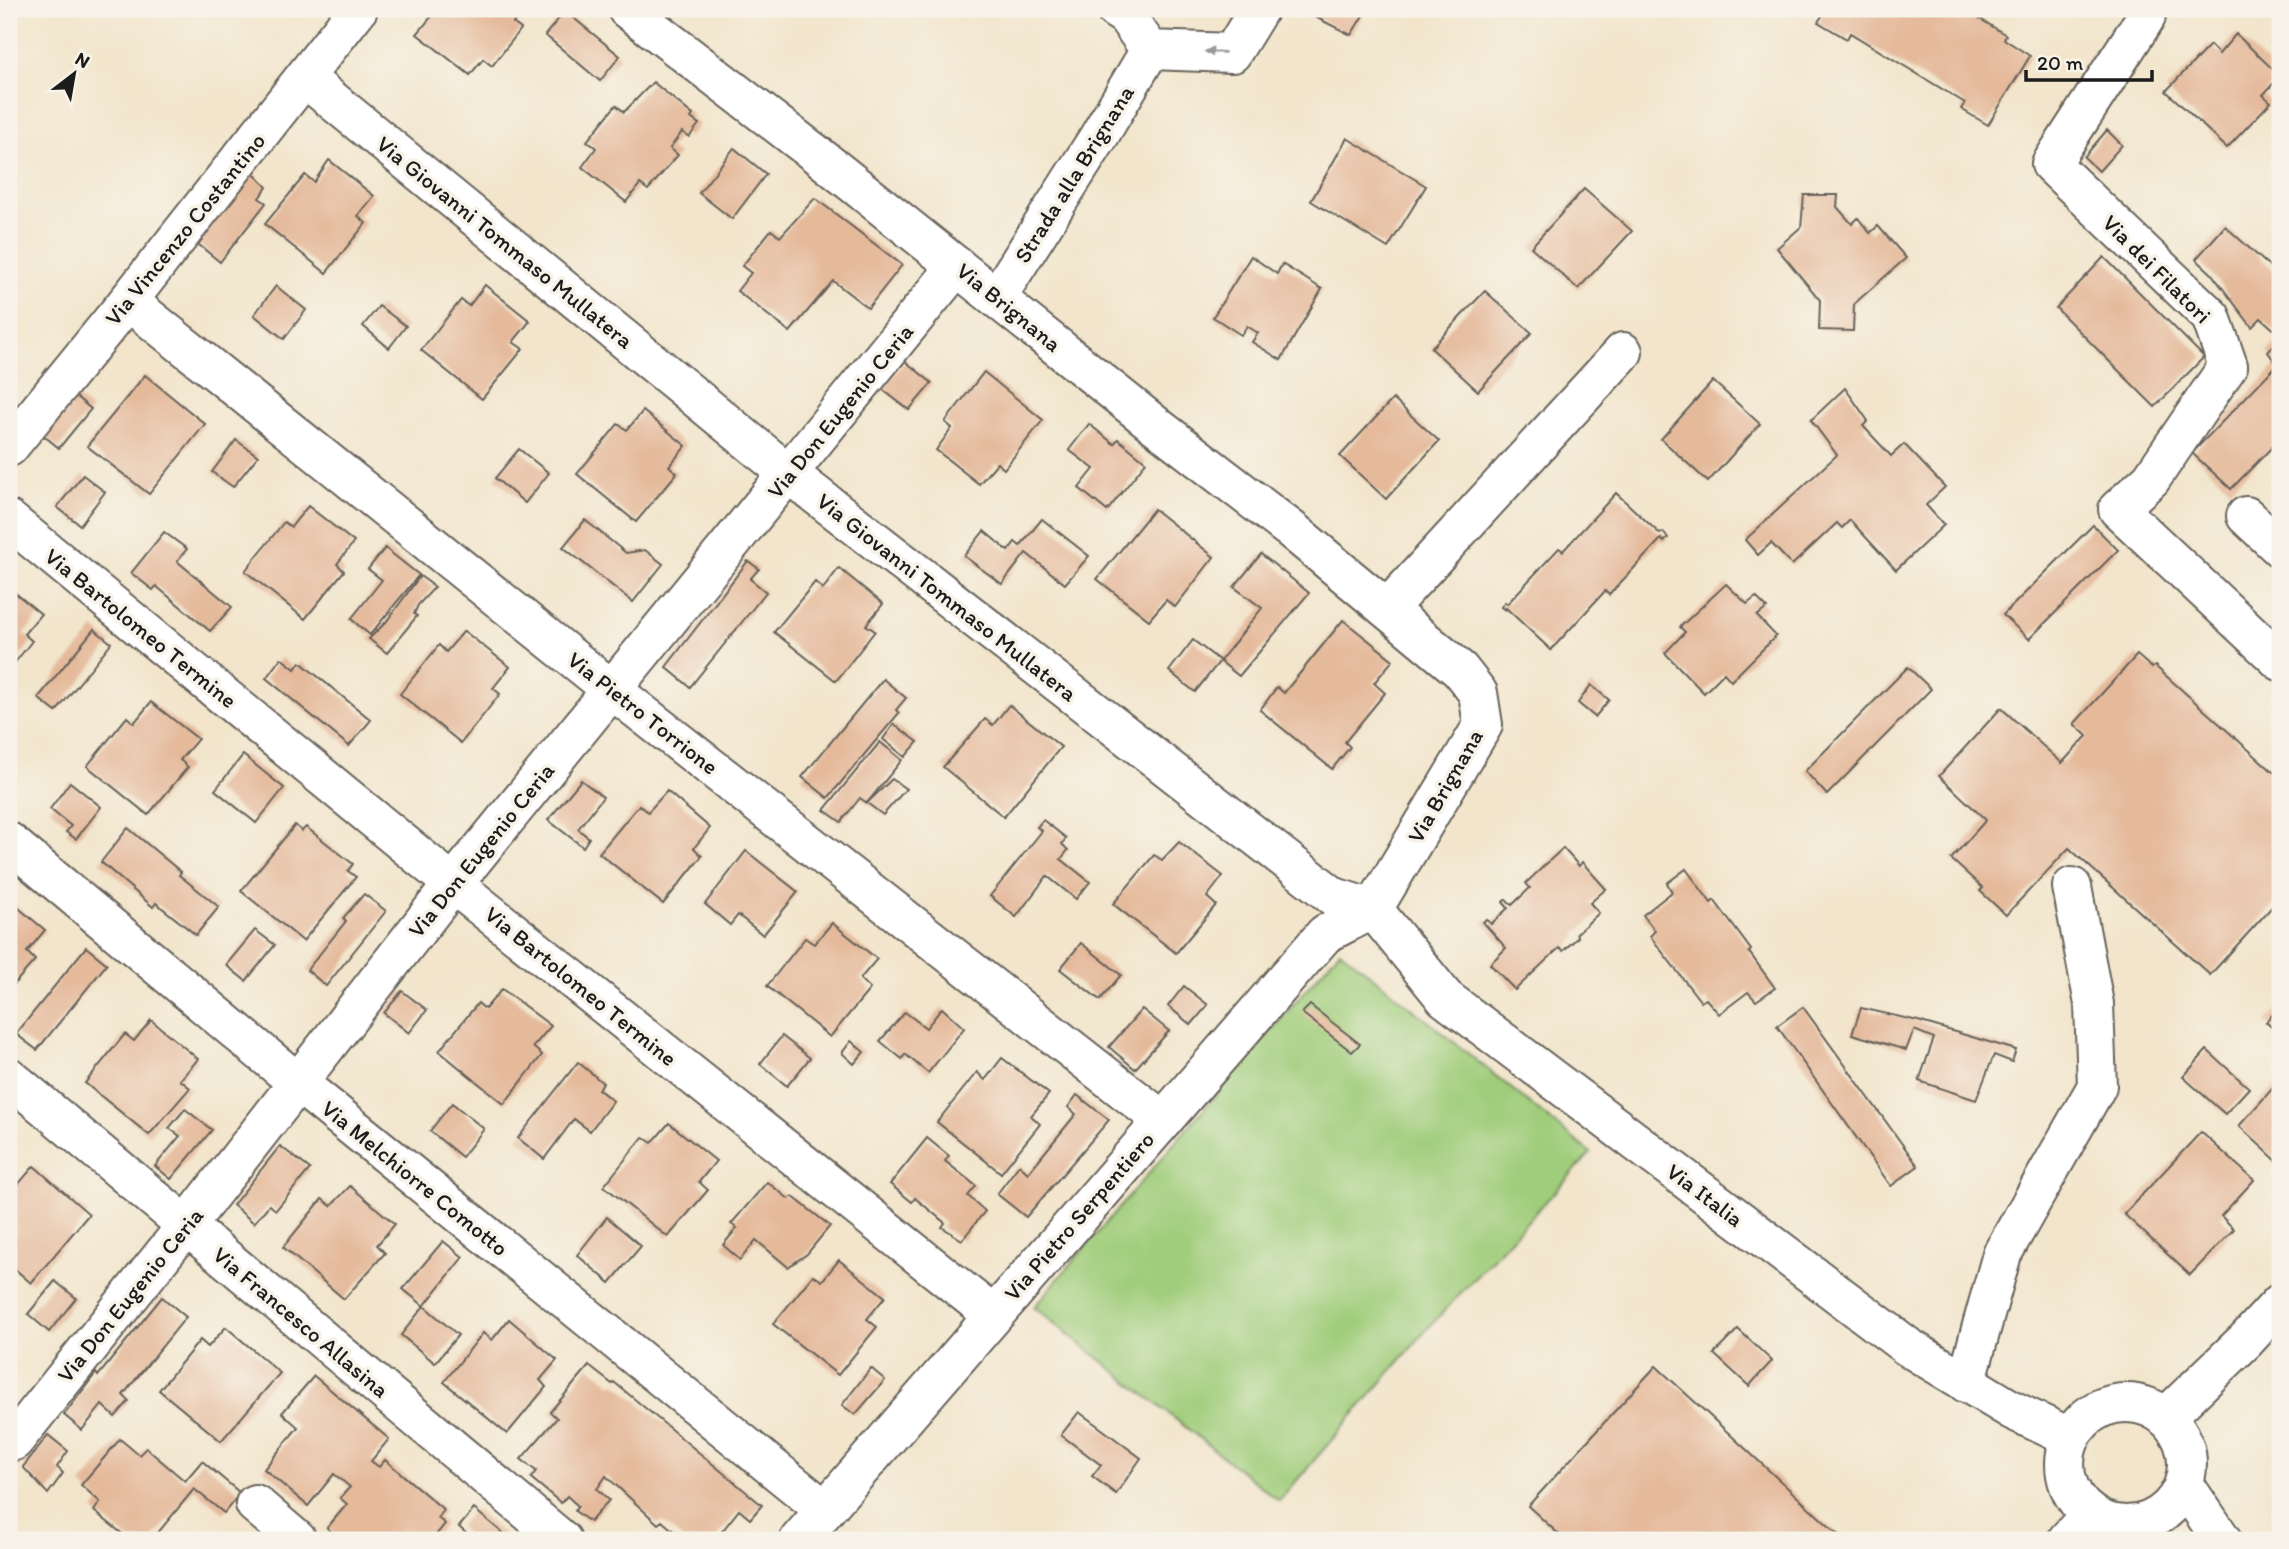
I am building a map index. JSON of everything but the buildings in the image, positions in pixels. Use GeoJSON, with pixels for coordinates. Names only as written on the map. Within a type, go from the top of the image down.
{"type":"FeatureCollection","features":[{"type":"Feature","properties":{"kind":"street","name":"Via Vincenzo Costantino"},"geometry":{"type":"LineString","coordinates":[[9,447],[358,9]]}},
{"type":"Feature","properties":{"kind":"street","name":"Via Brignana"},"geometry":{"type":"LineString","coordinates":[[627,9],[997,297],[1158,428],[1293,531],[1460,670],[1478,693],[1483,724],[1373,909]]}},
{"type":"Feature","properties":{"kind":"street"},"geometry":{"type":"LineString","coordinates":[[1115,9],[1126,16],[1150,50],[1232,53],[1259,9]]}},
{"type":"Feature","properties":{"kind":"street","name":"Via dei Filatori"},"geometry":{"type":"LineString","coordinates":[[2147,9],[2146,17],[2050,164],[2211,317],[2228,366],[2151,479],[2118,509],[2280,661]]}},
{"type":"Feature","properties":{"kind":"street","name":"Strada alla Brignana"},"geometry":{"type":"LineString","coordinates":[[997,297],[1098,138],[1150,50]]}},
{"type":"Feature","properties":{"kind":"street","name":"Via Giovanni Tommaso Mullatera"},"geometry":{"type":"LineString","coordinates":[[305,78],[789,474],[1334,897],[1373,909]]}},
{"type":"Feature","properties":{"kind":"street","name":"Via Don Eugenio Ceria"},"geometry":{"type":"LineString","coordinates":[[14,1441],[453,884],[957,266]]}},
{"type":"Feature","properties":{"kind":"street","name":"Via Pietro Torrione"},"geometry":{"type":"LineString","coordinates":[[128,301],[611,689],[1162,1120]]}},
{"type":"Feature","properties":{"kind":"street"},"geometry":{"type":"LineString","coordinates":[[1387,609],[1623,352]]}},
{"type":"Feature","properties":{"kind":"street"},"geometry":{"type":"LineString","coordinates":[[2246,516],[2280,548]]}},
{"type":"Feature","properties":{"kind":"street","name":"Via Bartolomeo Termine"},"geometry":{"type":"LineString","coordinates":[[9,520],[453,884],[993,1315]]}},
{"type":"Feature","properties":{"kind":"street","name":"Via Melchiorre Comotto"},"geometry":{"type":"LineString","coordinates":[[9,842],[297,1082],[825,1510]]}},
{"type":"Feature","properties":{"kind":"street"},"geometry":{"type":"LineString","coordinates":[[1966,1383],[2002,1254],[2096,1086],[2094,1004],[2072,887]]}},
{"type":"Feature","properties":{"kind":"street","name":"Via Pietro Serpentiero"},"geometry":{"type":"LineString","coordinates":[[799,1540],[1325,934],[1373,909]]}},
{"type":"Feature","properties":{"kind":"street","name":"Via Italia"},"geometry":{"type":"LineString","coordinates":[[1373,909],[1445,998],[1908,1347],[2012,1410],[2071,1438]]}},
{"type":"Feature","properties":{"kind":"street","name":"Via Francesco Allasina"},"geometry":{"type":"LineString","coordinates":[[9,1077],[562,1540]]}},
{"type":"Feature","properties":{"kind":"street"},"geometry":{"type":"LineString","coordinates":[[2166,1417],[2246,1340],[2280,1303]]}},
{"type":"Feature","properties":{"kind":"street"},"geometry":{"type":"LineString","coordinates":[[2132,1403],[2150,1408],[2166,1417],[2178,1432],[2185,1448],[2188,1466],[2184,1484],[2176,1499],[2164,1512],[2149,1520],[2146,1532],[2104,1521],[2079,1527],[2076,1499],[2067,1480],[2065,1459],[2071,1438],[2081,1422],[2095,1411],[2113,1404],[2132,1403]]}},
{"type":"Feature","properties":{"kind":"street"},"geometry":{"type":"LineString","coordinates":[[2184,1484],[2221,1540]]}},
{"type":"Feature","properties":{"kind":"street"},"geometry":{"type":"LineString","coordinates":[[254,1504],[298,1540]]}},
{"type":"Feature","properties":{"kind":"green space"},"geometry":{"type":"Polygon","coordinates":[[[1340,950],[1591,1153],[1429,1327],[1279,1501],[1034,1307],[1340,950]]]}}]}
